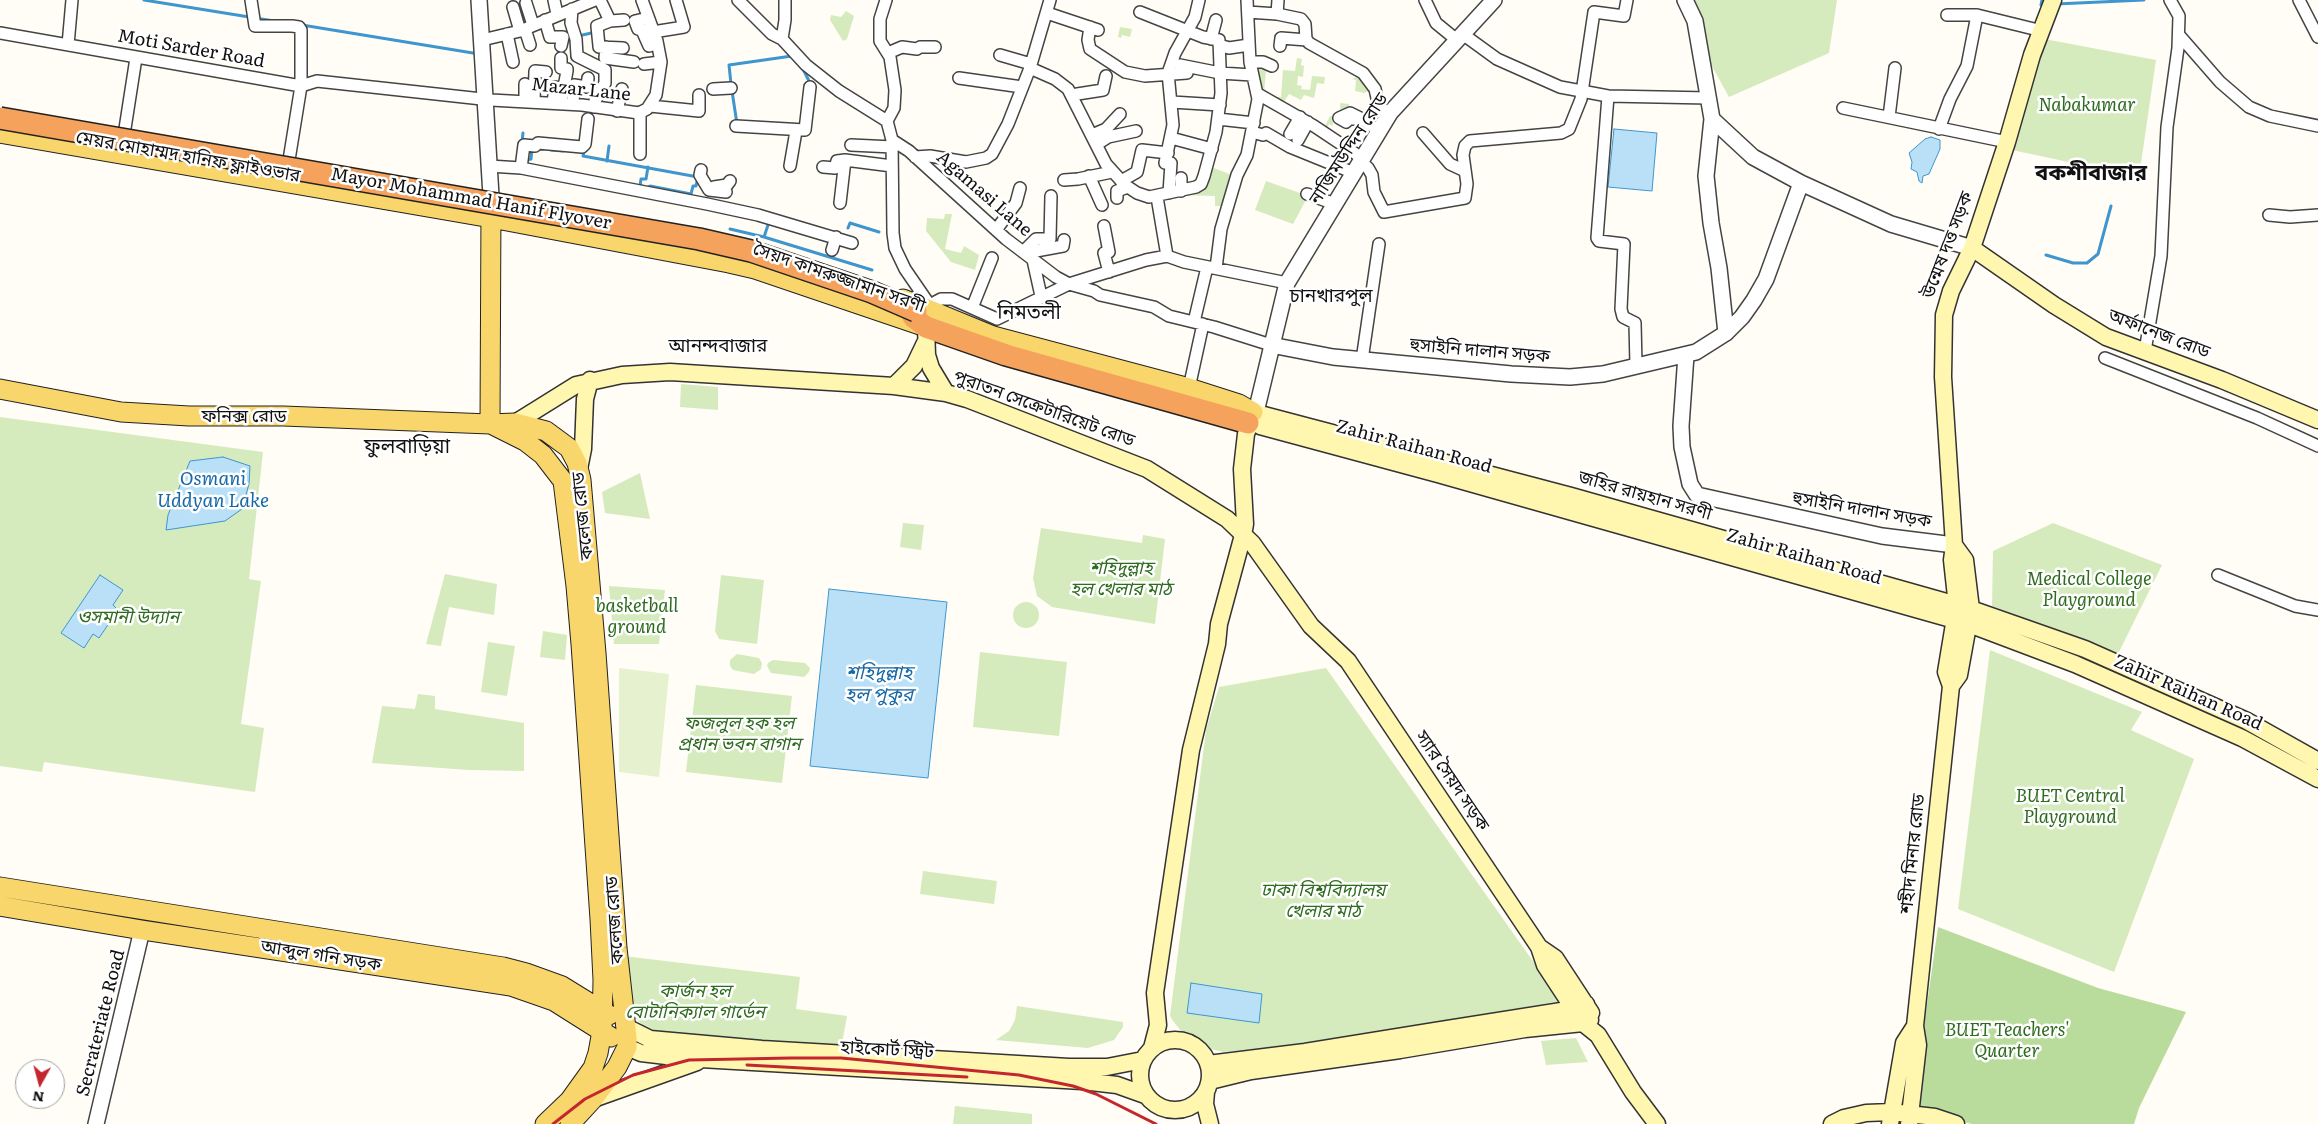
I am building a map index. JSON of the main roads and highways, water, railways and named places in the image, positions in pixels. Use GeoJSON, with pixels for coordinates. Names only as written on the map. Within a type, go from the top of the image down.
{"type":"FeatureCollection","features":[{"type":"Feature","properties":{"kind":"highway","name":"Mayor Mohammad Hanif Flyover"},"geometry":{"type":"LineString","coordinates":[[0,118],[699,239],[751,251],[872,292],[924,319]]}},
{"type":"Feature","properties":{"kind":"highway","name":"মেয়র মোহাম্মদ হানিফ ফ্লাইওভার"},"geometry":{"type":"LineString","coordinates":[[0,124],[704,246],[778,266],[867,296],[924,319]]}},
{"type":"Feature","properties":{"kind":"highway"},"geometry":{"type":"LineString","coordinates":[[924,319],[1055,361],[1254,419]]}},
{"type":"Feature","properties":{"kind":"main road","name":"উন্মেষ দত্ত সড়ক"},"geometry":{"type":"LineString","coordinates":[[1963,615],[1952,560],[1954,545],[1942,348],[1946,306],[1972,248],[2007,142],[2032,55],[2054,0]]}},
{"type":"Feature","properties":{"kind":"main road","name":"সৈয়দ কামরুজ্জামান সরণী"},"geometry":{"type":"LineString","coordinates":[[0,113],[288,160],[491,196],[755,247],[833,272],[924,319],[996,325],[1239,404],[1254,419]]}},
{"type":"Feature","properties":{"kind":"main road"},"geometry":{"type":"LineString","coordinates":[[0,133],[491,218],[755,269],[924,319]]}},
{"type":"Feature","properties":{"kind":"main road"},"geometry":{"type":"LineString","coordinates":[[490,424],[491,196]]}},
{"type":"Feature","properties":{"kind":"main road","name":"অর্ফানেজ রোড"},"geometry":{"type":"LineString","coordinates":[[1972,248],[2096,331],[2144,352],[2222,380],[2318,420]]}},
{"type":"Feature","properties":{"kind":"main road"},"geometry":{"type":"LineString","coordinates":[[1957,279],[1970,270],[1983,267],[2008,273]]}},
{"type":"Feature","properties":{"kind":"main road"},"geometry":{"type":"LineString","coordinates":[[894,386],[914,366],[924,319]]}},
{"type":"Feature","properties":{"kind":"main road"},"geometry":{"type":"LineString","coordinates":[[924,319],[931,368],[946,393]]}},
{"type":"Feature","properties":{"kind":"main road","name":"পুরাতন সেক্রেটারিয়েট রোড"},"geometry":{"type":"LineString","coordinates":[[515,423],[576,385],[590,380],[622,375],[670,372],[894,386],[946,393],[999,410],[1124,458],[1147,469],[1248,533]]}},
{"type":"Feature","properties":{"kind":"main road"},"geometry":{"type":"LineString","coordinates":[[579,469],[583,450],[585,399],[590,380]]}},
{"type":"Feature","properties":{"kind":"main road","name":"ফনিক্স রোড"},"geometry":{"type":"LineString","coordinates":[[0,389],[120,412],[189,416],[283,416],[490,424]]}},
{"type":"Feature","properties":{"kind":"main road"},"geometry":{"type":"LineString","coordinates":[[1254,419],[1248,462],[1248,533],[1219,624],[1217,644],[1191,750],[1155,993],[1158,1025],[1140,1072],[1140,1084],[1145,1094],[1158,1106],[1175,1110],[1193,1105],[1208,1086],[1251,1071],[1400,1050],[1525,1029],[1584,1013]]}},
{"type":"Feature","properties":{"kind":"main road","name":"Zahir Raihan Road"},"geometry":{"type":"LineString","coordinates":[[1254,419],[1438,474],[1963,615],[2242,738],[2318,779]]}},
{"type":"Feature","properties":{"kind":"main road","name":"কলেজ রোড"},"geometry":{"type":"LineString","coordinates":[[490,424],[515,423],[534,426],[556,437],[573,454],[579,469],[596,653],[617,948],[627,1047]]}},
{"type":"Feature","properties":{"kind":"main road","name":"কলেজ রোড"},"geometry":{"type":"LineString","coordinates":[[490,424],[525,441],[543,455],[559,473],[566,492],[576,586],[600,919],[602,1031],[596,1060],[584,1082],[570,1100],[545,1124]]}},
{"type":"Feature","properties":{"kind":"main road","name":"স্যার সৈয়দ সড়ক"},"geometry":{"type":"LineString","coordinates":[[1248,533],[1311,626],[1348,661],[1539,947],[1545,966],[1584,1013],[1633,1092],[1657,1124]]}},
{"type":"Feature","properties":{"kind":"main road"},"geometry":{"type":"LineString","coordinates":[[1963,615],[2085,649],[2247,721],[2318,761]]}},
{"type":"Feature","properties":{"kind":"main road","name":"শহীদ মিনার রোড"},"geometry":{"type":"LineString","coordinates":[[1910,1119],[1918,1045],[1915,1026],[1951,686],[1959,675],[1963,615]]}},
{"type":"Feature","properties":{"kind":"main road","name":"আব্দুল গনি সড়ক"},"geometry":{"type":"LineString","coordinates":[[0,887],[526,973],[562,986],[603,1010],[626,1027]]}},
{"type":"Feature","properties":{"kind":"main road","name":"আব্দুল গনি সড়ক"},"geometry":{"type":"LineString","coordinates":[[0,906],[142,930],[511,986],[554,1001],[627,1047]]}},
{"type":"Feature","properties":{"kind":"main road"},"geometry":{"type":"LineString","coordinates":[[1208,1064],[1584,1013]]}},
{"type":"Feature","properties":{"kind":"main road"},"geometry":{"type":"LineString","coordinates":[[1158,1025],[1171,1040]]}},
{"type":"Feature","properties":{"kind":"main road","name":"শহীদ মিনার রোড"},"geometry":{"type":"LineString","coordinates":[[1890,1118],[1904,1043],[1915,1026]]}},
{"type":"Feature","properties":{"kind":"main road","name":"হাইকোর্ট স্ট্রিট"},"geometry":{"type":"LineString","coordinates":[[626,1027],[650,1039],[762,1049],[1069,1067],[1107,1068],[1148,1054]]}},
{"type":"Feature","properties":{"kind":"main road"},"geometry":{"type":"LineString","coordinates":[[1148,1054],[1171,1040],[1181,1041],[1198,1048],[1208,1064],[1208,1086],[1205,1104],[1210,1124]]}},
{"type":"Feature","properties":{"kind":"main road"},"geometry":{"type":"LineString","coordinates":[[570,1124],[593,1099],[617,1067],[627,1047]]}},
{"type":"Feature","properties":{"kind":"main road","name":"হাইকোর্ট স্ট্রিট"},"geometry":{"type":"LineString","coordinates":[[627,1047],[661,1056],[1082,1081],[1117,1085],[1145,1094]]}},
{"type":"Feature","properties":{"kind":"main road"},"geometry":{"type":"LineString","coordinates":[[593,1099],[706,1059]]}},
{"type":"Feature","properties":{"kind":"main road"},"geometry":{"type":"LineString","coordinates":[[1175,1110],[1186,1124]]}},
{"type":"Feature","properties":{"kind":"main road"},"geometry":{"type":"LineString","coordinates":[[1832,1124],[1844,1118],[1866,1113],[1890,1118],[1935,1117],[1956,1124]]}},
{"type":"Feature","properties":{"kind":"water"},"geometry":{"type":"Polygon","coordinates":[[[1614,129],[1657,133],[1652,191],[1608,187],[1614,129]]]}},
{"type":"Feature","properties":{"kind":"water"},"geometry":{"type":"Polygon","coordinates":[[[1931,137],[1940,140],[1940,149],[1929,174],[1923,176],[1922,183],[1919,181],[1917,172],[1911,169],[1912,162],[1909,153],[1925,139],[1931,137]]]}},
{"type":"Feature","properties":{"kind":"water","name":"Osmani Uddyan Lake"},"geometry":{"type":"Polygon","coordinates":[[[223,457],[250,466],[249,484],[242,509],[225,521],[166,530],[168,515],[190,461],[223,457]]]}},
{"type":"Feature","properties":{"kind":"water"},"geometry":{"type":"Polygon","coordinates":[[[100,575],[123,590],[113,605],[118,610],[99,638],[93,634],[84,648],[61,633],[100,575]]]}},
{"type":"Feature","properties":{"kind":"water","name":"শহিদুল্লাহ হল পুকুর"},"geometry":{"type":"Polygon","coordinates":[[[829,589],[947,602],[928,778],[810,766],[829,589]]]}},
{"type":"Feature","properties":{"kind":"water"},"geometry":{"type":"Polygon","coordinates":[[[1191,983],[1262,994],[1259,1023],[1187,1013],[1191,983]]]}},
{"type":"Feature","properties":{"kind":"waterway"},"geometry":{"type":"LineString","coordinates":[[144,0],[274,21]]}},
{"type":"Feature","properties":{"kind":"waterway"},"geometry":{"type":"LineString","coordinates":[[2041,5],[2042,0]]}},
{"type":"Feature","properties":{"kind":"waterway"},"geometry":{"type":"LineString","coordinates":[[2056,4],[2144,0]]}},
{"type":"Feature","properties":{"kind":"waterway"},"geometry":{"type":"LineString","coordinates":[[302,25],[479,54]]}},
{"type":"Feature","properties":{"kind":"waterway"},"geometry":{"type":"LineString","coordinates":[[578,36],[596,32]]}},
{"type":"Feature","properties":{"kind":"waterway"},"geometry":{"type":"LineString","coordinates":[[731,84],[729,65],[792,56]]}},
{"type":"Feature","properties":{"kind":"waterway"},"geometry":{"type":"LineString","coordinates":[[803,69],[810,83]]}},
{"type":"Feature","properties":{"kind":"waterway"},"geometry":{"type":"LineString","coordinates":[[732,91],[737,124]]}},
{"type":"Feature","properties":{"kind":"waterway"},"geometry":{"type":"LineString","coordinates":[[522,142],[523,133]]}},
{"type":"Feature","properties":{"kind":"waterway"},"geometry":{"type":"LineString","coordinates":[[607,161],[609,146]]}},
{"type":"Feature","properties":{"kind":"waterway"},"geometry":{"type":"LineString","coordinates":[[526,160],[531,159],[532,149]]}},
{"type":"Feature","properties":{"kind":"waterway"},"geometry":{"type":"LineString","coordinates":[[551,150],[563,151],[565,149]]}},
{"type":"Feature","properties":{"kind":"waterway"},"geometry":{"type":"LineString","coordinates":[[581,152],[584,152],[583,156],[698,177],[696,186],[693,186],[691,194],[648,187]]}},
{"type":"Feature","properties":{"kind":"waterway"},"geometry":{"type":"LineString","coordinates":[[642,186],[640,186],[641,179],[646,179],[648,167]]}},
{"type":"Feature","properties":{"kind":"waterway"},"geometry":{"type":"LineString","coordinates":[[2073,263],[2087,263],[2098,254],[2111,206]]}},
{"type":"Feature","properties":{"kind":"waterway"},"geometry":{"type":"LineString","coordinates":[[730,229],[764,237],[769,222]]}},
{"type":"Feature","properties":{"kind":"waterway"},"geometry":{"type":"LineString","coordinates":[[848,228],[850,223],[879,232]]}},
{"type":"Feature","properties":{"kind":"waterway"},"geometry":{"type":"LineString","coordinates":[[764,237],[872,270]]}},
{"type":"Feature","properties":{"kind":"waterway"},"geometry":{"type":"LineString","coordinates":[[2046,255],[2073,263]]}},
{"type":"Feature","properties":{"kind":"railway"},"geometry":{"type":"LineString","coordinates":[[553,1124],[585,1099],[633,1075],[689,1060],[791,1058],[841,1058],[1019,1075],[1073,1086],[1096,1094],[1156,1124]]}},
{"type":"Feature","properties":{"kind":"railway"},"geometry":{"type":"LineString","coordinates":[[747,1065],[967,1077]]}},
{"type":"Feature","properties":{"kind":"district","name":"বকশীবাজার"},"geometry":{"type":"Point","coordinates":[2091,174]}},
{"type":"Feature","properties":{"kind":"district","name":"চানখারপুল"},"geometry":{"type":"Point","coordinates":[1331,296]}},
{"type":"Feature","properties":{"kind":"district","name":"নিমতলী"},"geometry":{"type":"Point","coordinates":[1029,313]}},
{"type":"Feature","properties":{"kind":"district","name":"আনন্দবাজার"},"geometry":{"type":"Point","coordinates":[718,346]}},
{"type":"Feature","properties":{"kind":"district","name":"ফুলবাড়িয়া"},"geometry":{"type":"Point","coordinates":[407,447]}},
{"type":"Feature","properties":{"kind":"park label","name":"Nabakumar"},"geometry":{"type":"Point","coordinates":[2087,106]}},
{"type":"Feature","properties":{"kind":"park label","name":"শহিদুল্লাহ হল খেলার মাঠ"},"geometry":{"type":"Point","coordinates":[1121,579]}},
{"type":"Feature","properties":{"kind":"park label","name":"Medical College Playground"},"geometry":{"type":"Point","coordinates":[2089,590]}},
{"type":"Feature","properties":{"kind":"park label","name":"basketball ground"},"geometry":{"type":"Point","coordinates":[637,617]}},
{"type":"Feature","properties":{"kind":"park label","name":"ওসমানী উদ্যান"},"geometry":{"type":"Point","coordinates":[128,618]}},
{"type":"Feature","properties":{"kind":"park label","name":"ফজলুল হক হল প্রধান ভবন বাগান"},"geometry":{"type":"Point","coordinates":[739,734]}},
{"type":"Feature","properties":{"kind":"park label","name":"BUET Central Playground"},"geometry":{"type":"Point","coordinates":[2070,808]}},
{"type":"Feature","properties":{"kind":"park label","name":"ঢাকা বিশ্ববিদ্যালয় খেলার মাঠ"},"geometry":{"type":"Point","coordinates":[1323,901]}},
{"type":"Feature","properties":{"kind":"park label","name":"কার্জন হল বোটানিক্যাল গার্ডেন"},"geometry":{"type":"Point","coordinates":[695,1002]}},
{"type":"Feature","properties":{"kind":"park label","name":"BUET Teachers' Quarter"},"geometry":{"type":"Point","coordinates":[2007,1041]}}]}
